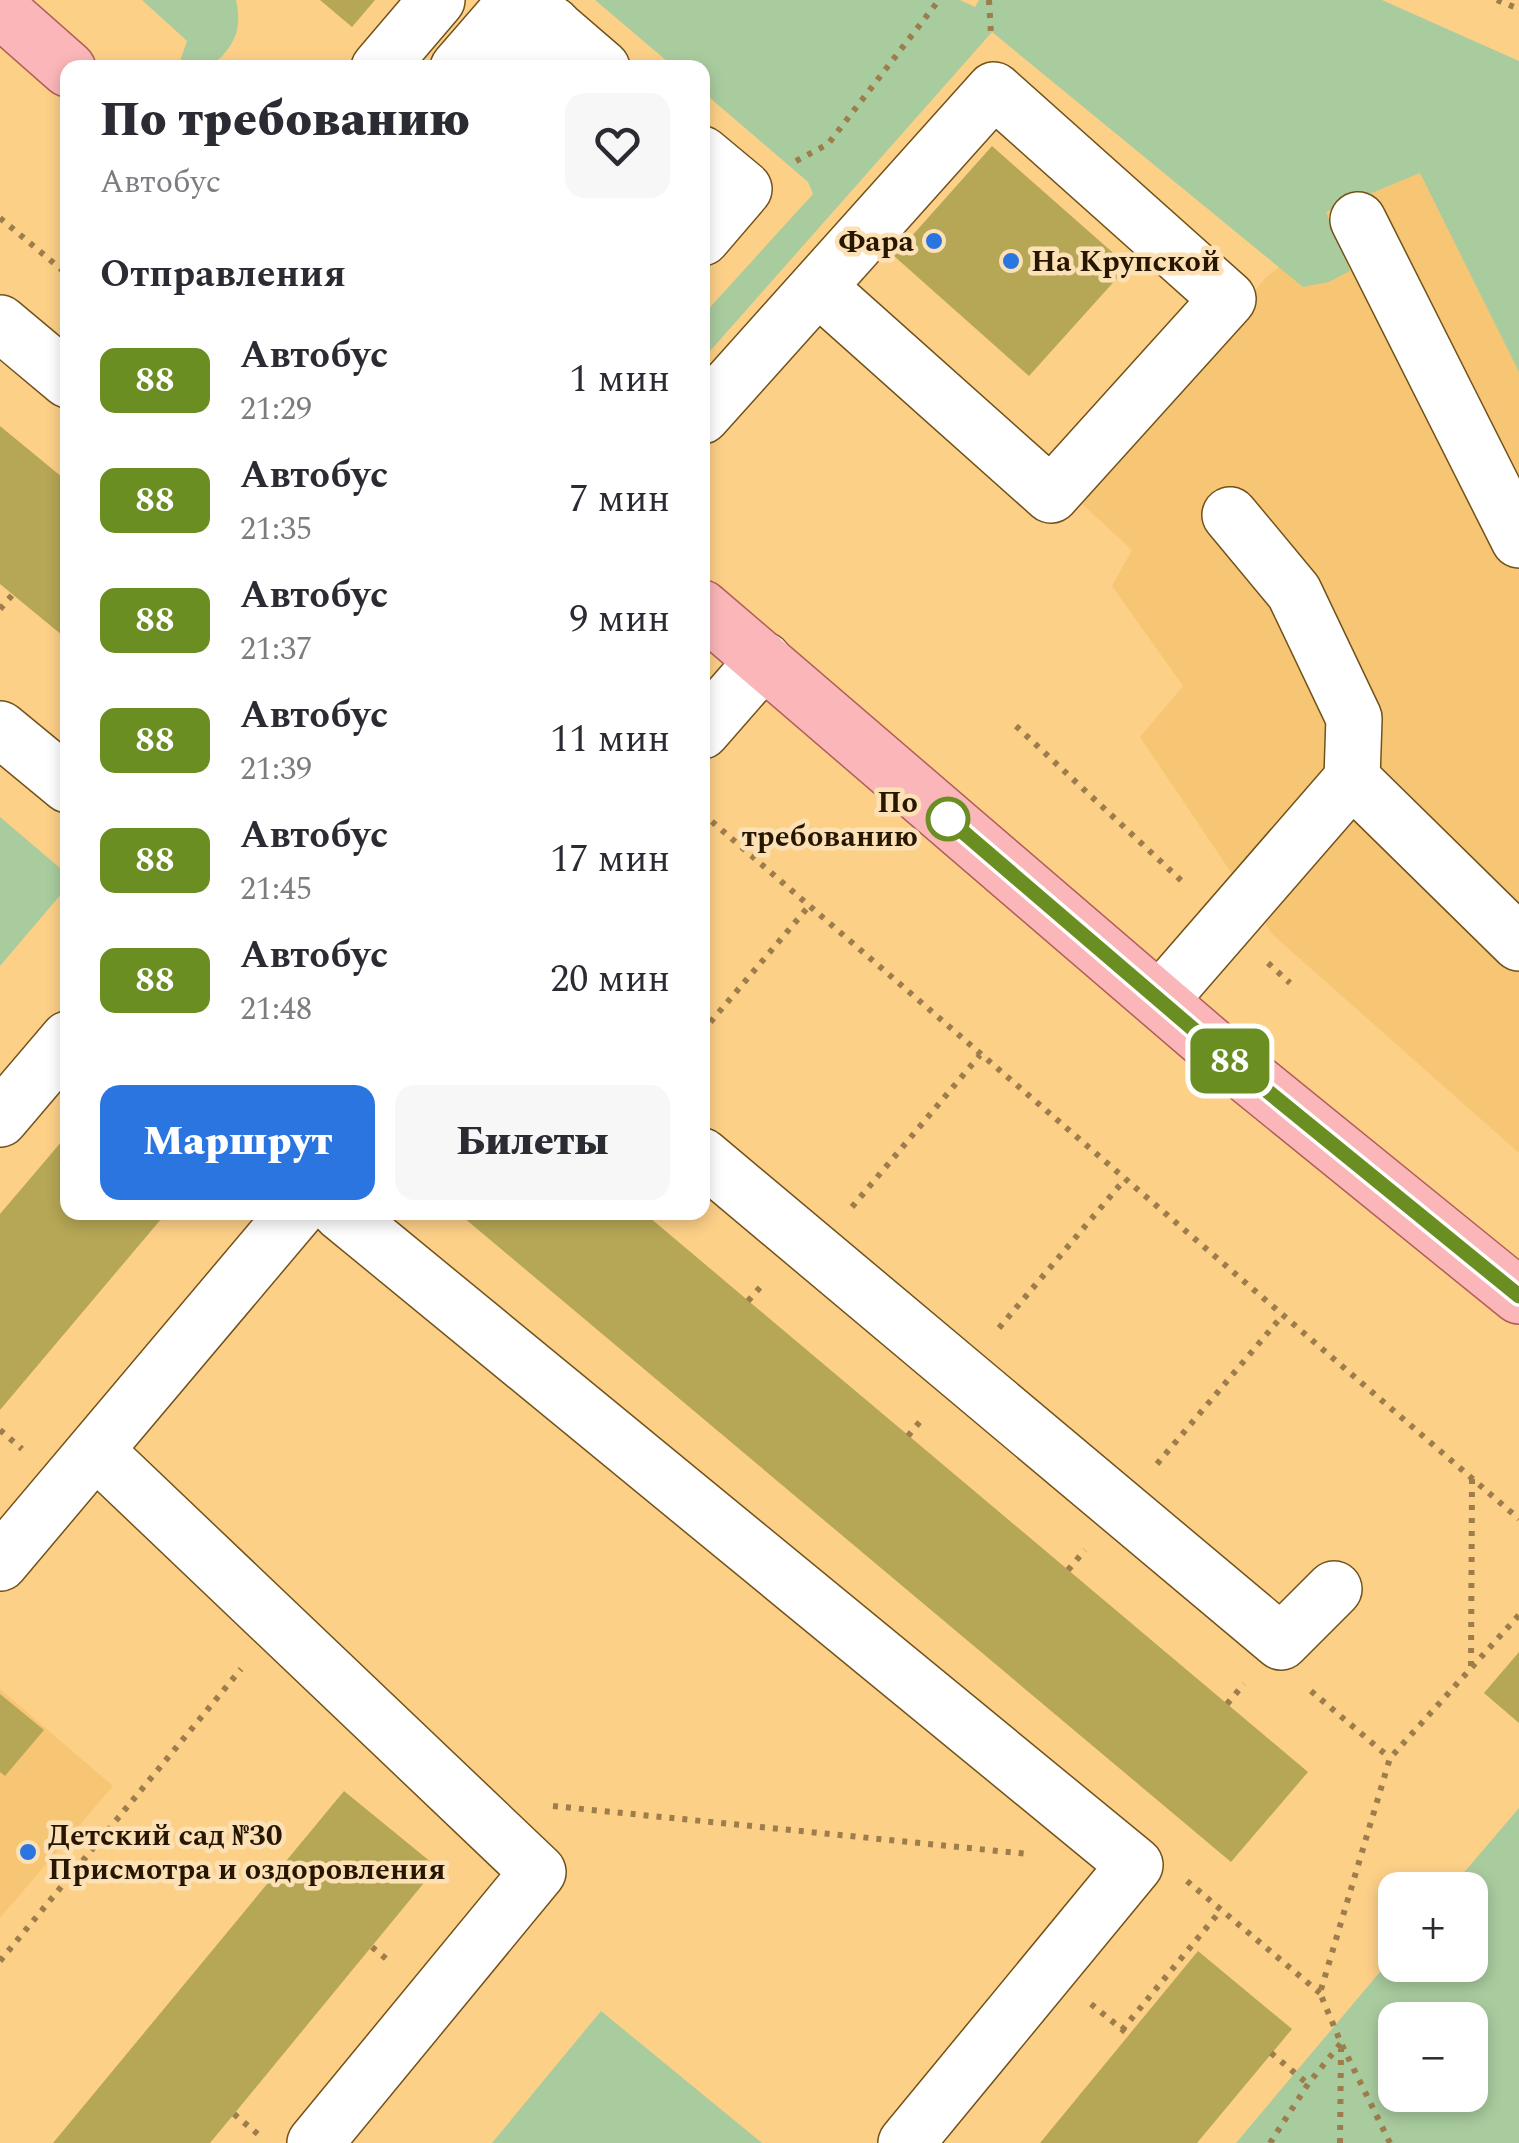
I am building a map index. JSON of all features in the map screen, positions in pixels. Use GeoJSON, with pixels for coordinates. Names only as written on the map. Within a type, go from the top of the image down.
{"type":"FeatureCollection","features":[{"type":"Feature","properties":{"kind":"main road"},"geometry":{"type":"LineString","coordinates":[[4,15],[60,62]]}},
{"type":"Feature","properties":{"kind":"main road"},"geometry":{"type":"LineString","coordinates":[[710,615],[1160,1000],[1519,1296]]}},
{"type":"Feature","properties":{"kind":"lane"},"geometry":{"type":"LineString","coordinates":[[386,60],[437,0]]}},
{"type":"Feature","properties":{"kind":"lane"},"geometry":{"type":"LineString","coordinates":[[483,60],[559,36]]}},
{"type":"Feature","properties":{"kind":"lane"},"geometry":{"type":"LineString","coordinates":[[527,60],[559,36]]}},
{"type":"Feature","properties":{"kind":"lane"},"geometry":{"type":"LineString","coordinates":[[710,407],[994,90],[1228,299],[1051,495],[818,287]]}},
{"type":"Feature","properties":{"kind":"lane"},"geometry":{"type":"LineString","coordinates":[[710,196],[715,170]]}},
{"type":"Feature","properties":{"kind":"lane"},"geometry":{"type":"LineString","coordinates":[[1358,220],[1519,540]]}},
{"type":"Feature","properties":{"kind":"lane"},"geometry":{"type":"LineString","coordinates":[[0,323],[60,373]]}},
{"type":"Feature","properties":{"kind":"lane"},"geometry":{"type":"LineString","coordinates":[[1160,1000],[1352,779],[1354,718],[1294,592],[1230,515]]}},
{"type":"Feature","properties":{"kind":"lane"},"geometry":{"type":"LineString","coordinates":[[710,723],[764,660]]}},
{"type":"Feature","properties":{"kind":"lane"},"geometry":{"type":"LineString","coordinates":[[0,729],[60,779]]}},
{"type":"Feature","properties":{"kind":"lane"},"geometry":{"type":"LineString","coordinates":[[1352,779],[1519,944]]}},
{"type":"Feature","properties":{"kind":"lane"},"geometry":{"type":"LineString","coordinates":[[0,1119],[60,1048]]}},
{"type":"Feature","properties":{"kind":"lane"},"geometry":{"type":"LineString","coordinates":[[710,1166],[792,1264],[961,1373],[1281,1642],[1334,1589]]}},
{"type":"Feature","properties":{"kind":"lane"},"geometry":{"type":"LineString","coordinates":[[5,1548],[96,1451],[289,1220]]}},
{"type":"Feature","properties":{"kind":"lane"},"geometry":{"type":"LineString","coordinates":[[350,1220],[1136,1866],[906,2143]]}},
{"type":"Feature","properties":{"kind":"lane"},"geometry":{"type":"LineString","coordinates":[[96,1451],[538,1872],[315,2143]]}},
{"type":"Feature","properties":{"kind":"path"},"geometry":{"type":"LineString","coordinates":[[715,170],[828,144],[940,0]]}},
{"type":"Feature","properties":{"kind":"path"},"geometry":{"type":"LineString","coordinates":[[1498,0],[1519,9]]}},
{"type":"Feature","properties":{"kind":"path"},"geometry":{"type":"LineString","coordinates":[[0,218],[60,268]]}},
{"type":"Feature","properties":{"kind":"path"},"geometry":{"type":"LineString","coordinates":[[0,609],[13,594]]}},
{"type":"Feature","properties":{"kind":"path"},"geometry":{"type":"LineString","coordinates":[[1016,726],[1290,983]]}},
{"type":"Feature","properties":{"kind":"path"},"geometry":{"type":"LineString","coordinates":[[710,820],[1519,1519]]}},
{"type":"Feature","properties":{"kind":"path"},"geometry":{"type":"LineString","coordinates":[[710,1023],[810,906]]}},
{"type":"Feature","properties":{"kind":"path"},"geometry":{"type":"LineString","coordinates":[[748,1302],[792,1264],[980,1055]]}},
{"type":"Feature","properties":{"kind":"path"},"geometry":{"type":"LineString","coordinates":[[961,1373],[1124,1179]]}},
{"type":"Feature","properties":{"kind":"path"},"geometry":{"type":"LineString","coordinates":[[1120,1507],[1282,1316]]}},
{"type":"Feature","properties":{"kind":"path"},"geometry":{"type":"LineString","coordinates":[[1470,1668],[1472,1478]]}},
{"type":"Feature","properties":{"kind":"path"},"geometry":{"type":"LineString","coordinates":[[1320,1993],[1390,1758],[1519,1615]]}},
{"type":"Feature","properties":{"kind":"path"},"geometry":{"type":"LineString","coordinates":[[0,1961],[278,1625]]}},
{"type":"Feature","properties":{"kind":"path"},"geometry":{"type":"LineString","coordinates":[[1299,1681],[1390,1758]]}},
{"type":"Feature","properties":{"kind":"path"},"geometry":{"type":"LineString","coordinates":[[459,1796],[1039,1856]]}},
{"type":"Feature","properties":{"kind":"path"},"geometry":{"type":"LineString","coordinates":[[1136,1866],[1174,1870],[1320,1993],[1390,2143]]}},
{"type":"Feature","properties":{"kind":"path"},"geometry":{"type":"LineString","coordinates":[[1087,2000],[1126,2032],[1221,1910]]}},
{"type":"Feature","properties":{"kind":"path"},"geometry":{"type":"LineString","coordinates":[[1270,2143],[1308,2084],[1341,2044]]}},
{"type":"Feature","properties":{"kind":"path"},"geometry":{"type":"LineString","coordinates":[[1340,2143],[1341,2044]]}},
{"type":"Feature","properties":{"kind":"path"},"geometry":{"type":"LineString","coordinates":[[1271,2054],[1308,2084]]}},
{"type":"Feature","properties":{"kind":"path"},"geometry":{"type":"LineString","coordinates":[[234,2114],[269,2143]]}},
{"type":"Feature","properties":{"kind":"shaded area"},"geometry":{"type":"Polygon","coordinates":[[[1424,124],[1519,303],[1519,1153],[1273,935],[1140,737],[1183,686],[1112,586],[1132,550],[1080,502],[1267,276],[1320,237],[1310,215],[1424,124]]]}},
{"type":"Feature","properties":{"kind":"shaded area","name":"Детский сад №30 Присмотра и оздоровления"},"geometry":{"type":"Polygon","coordinates":[[[0,1689],[113,1786],[0,1918],[0,1689]]]}},
{"type":"Feature","properties":{"kind":"green space"},"geometry":{"type":"Polygon","coordinates":[[[142,0],[236,0],[235,37],[218,60],[180,60],[187,41],[142,0]]]}},
{"type":"Feature","properties":{"kind":"green space"},"geometry":{"type":"Polygon","coordinates":[[[595,0],[960,0],[975,7],[979,0],[1382,0],[1519,61],[1519,372],[1420,173],[1326,212],[1350,271],[1329,282],[1303,287],[992,32],[710,351],[710,307],[813,194],[808,182],[710,98],[710,60],[666,60],[595,0]]]}},
{"type":"Feature","properties":{"kind":"green space"},"geometry":{"type":"Polygon","coordinates":[[[0,817],[60,868],[60,895],[0,966],[0,817]]]}},
{"type":"Feature","properties":{"kind":"green space"},"geometry":{"type":"Polygon","coordinates":[[[1519,1808],[1519,2143],[1236,2143],[1378,1974],[1378,1982],[1488,1982],[1488,1872],[1464,1872],[1519,1808]]]}},
{"type":"Feature","properties":{"kind":"green space"},"geometry":{"type":"Polygon","coordinates":[[[601,2011],[762,2143],[492,2143],[601,2011]]]}},
{"type":"Feature","properties":{"kind":"building"},"geometry":{"type":"Polygon","coordinates":[[[320,0],[375,0],[352,27],[320,0]]]}},
{"type":"Feature","properties":{"kind":"building","name":"На Крупской"},"geometry":{"type":"Polygon","coordinates":[[[992,146],[1128,266],[1029,376],[894,256],[992,146]]]}},
{"type":"Feature","properties":{"kind":"building"},"geometry":{"type":"Polygon","coordinates":[[[0,426],[60,475],[60,633],[0,584],[0,426]]]}},
{"type":"Feature","properties":{"kind":"building"},"geometry":{"type":"Polygon","coordinates":[[[60,1143],[60,1220],[160,1220],[0,1410],[0,1214],[60,1143]]]}},
{"type":"Feature","properties":{"kind":"building"},"geometry":{"type":"Polygon","coordinates":[[[467,1220],[652,1220],[1308,1772],[1231,1862],[467,1220]]]}},
{"type":"Feature","properties":{"kind":"building"},"geometry":{"type":"Polygon","coordinates":[[[1519,1652],[1519,1723],[1484,1693],[1519,1652]]]}},
{"type":"Feature","properties":{"kind":"building"},"geometry":{"type":"Polygon","coordinates":[[[0,1694],[44,1730],[5,1776],[0,1772],[0,1694]]]}},
{"type":"Feature","properties":{"kind":"building"},"geometry":{"type":"Polygon","coordinates":[[[344,1791],[437,1867],[234,2114],[210,2143],[53,2143],[344,1791]]]}},
{"type":"Feature","properties":{"kind":"building"},"geometry":{"type":"Polygon","coordinates":[[[1198,1951],[1292,2029],[1197,2143],[1040,2143],[1198,1951]]]}},
{"type":"Feature","properties":{"kind":"bus line","name":"88"},"geometry":{"type":"LineString","coordinates":[[948,819],[1228,1059],[1519,1296]]}},
{"type":"Feature","properties":{"kind":"place","name":"Фара"},"geometry":{"type":"Point","coordinates":[934,241]}},
{"type":"Feature","properties":{"kind":"place","name":"На Крупской"},"geometry":{"type":"Point","coordinates":[1011,261]}},
{"type":"Feature","properties":{"kind":"place","name":"По требованию"},"geometry":{"type":"Point","coordinates":[948,819]}},
{"type":"Feature","properties":{"kind":"place","name":"Детский сад №30 Присмотра и оздоровления"},"geometry":{"type":"Point","coordinates":[28,1852]}}]}
